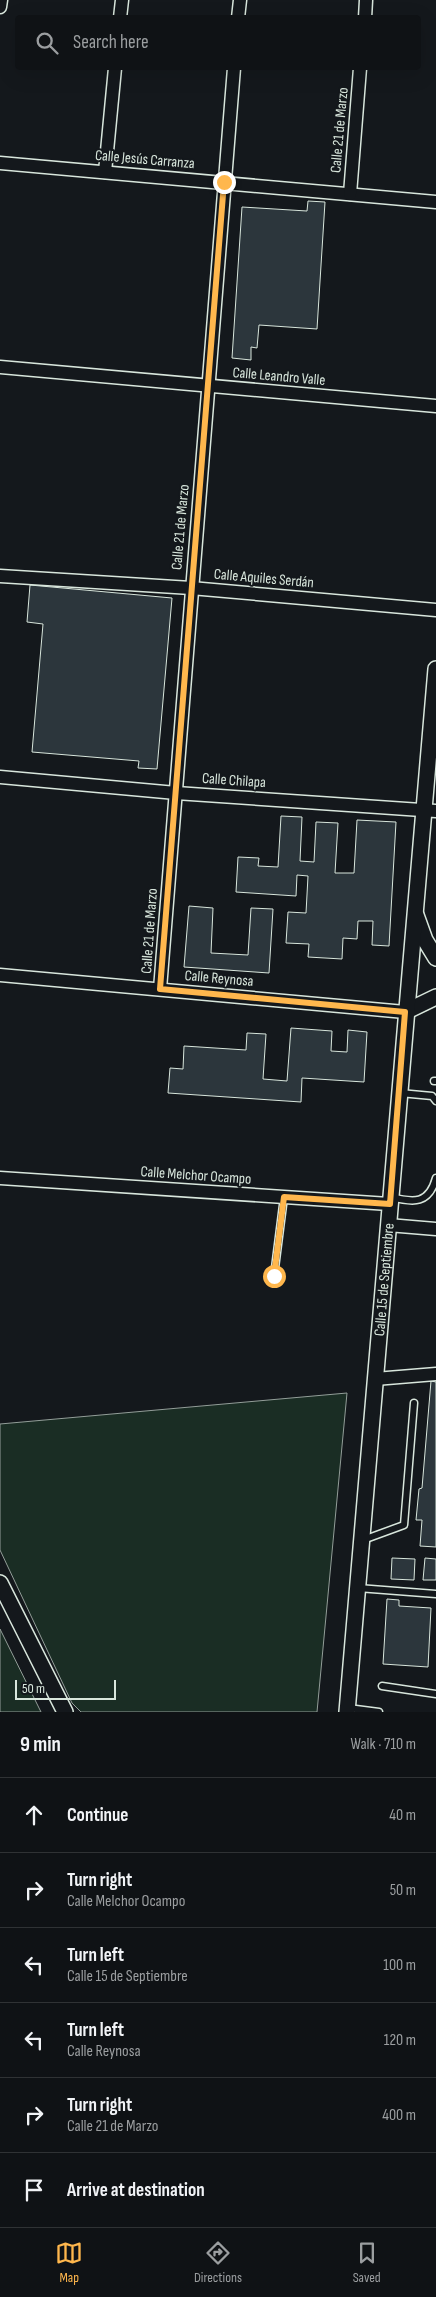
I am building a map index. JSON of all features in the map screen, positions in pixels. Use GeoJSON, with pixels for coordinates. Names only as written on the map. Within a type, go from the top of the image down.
{"type":"FeatureCollection","features":[{"type":"Feature","properties":{"kind":"street"},"geometry":{"type":"LineString","coordinates":[[0,7],[1,0]]}},
{"type":"Feature","properties":{"kind":"street"},"geometry":{"type":"LineString","coordinates":[[120,15],[122,0]]}},
{"type":"Feature","properties":{"kind":"street"},"geometry":{"type":"LineString","coordinates":[[238,15],[240,0]]}},
{"type":"Feature","properties":{"kind":"street"},"geometry":{"type":"LineString","coordinates":[[365,15],[366,0]]}},
{"type":"Feature","properties":{"kind":"street"},"geometry":{"type":"LineString","coordinates":[[105,172],[115,70]]}},
{"type":"Feature","properties":{"kind":"street","name":"Calle 21 de Marzo"},"geometry":{"type":"LineString","coordinates":[[160,989],[234,70]]}},
{"type":"Feature","properties":{"kind":"street","name":"Calle 21 de Marzo"},"geometry":{"type":"LineString","coordinates":[[350,194],[360,70]]}},
{"type":"Feature","properties":{"kind":"street","name":"Calle Jesús Carranza"},"geometry":{"type":"LineString","coordinates":[[0,163],[436,202]]}},
{"type":"Feature","properties":{"kind":"street","name":"Calle Leandro Valle"},"geometry":{"type":"LineString","coordinates":[[0,367],[436,406]]}},
{"type":"Feature","properties":{"kind":"street","name":"Calle Aquiles Serdán"},"geometry":{"type":"LineString","coordinates":[[0,576],[191,588],[436,610]]}},
{"type":"Feature","properties":{"kind":"street","name":"Calle 15 de Septiembre"},"geometry":{"type":"LineString","coordinates":[[347,1710],[414,910],[430,811],[436,669]]}},
{"type":"Feature","properties":{"kind":"street","name":"Calle Chilapa"},"geometry":{"type":"LineString","coordinates":[[0,777],[176,793],[430,811]]}},
{"type":"Feature","properties":{"kind":"street"},"geometry":{"type":"LineString","coordinates":[[414,910],[425,940],[436,958]]}},
{"type":"Feature","properties":{"kind":"street","name":"Calle Reynosa"},"geometry":{"type":"LineString","coordinates":[[0,975],[405,1012]]}},
{"type":"Feature","properties":{"kind":"street"},"geometry":{"type":"LineString","coordinates":[[405,1012],[436,998]]}},
{"type":"Feature","properties":{"kind":"street","name":"Calle Melchor Ocampo"},"geometry":{"type":"LineString","coordinates":[[0,1178],[284,1197],[390,1200]]}},
{"type":"Feature","properties":{"kind":"street"},"geometry":{"type":"LineString","coordinates":[[388,1225],[436,1230]]}},
{"type":"Feature","properties":{"kind":"street"},"geometry":{"type":"LineString","coordinates":[[375,1379],[436,1374]]}},
{"type":"Feature","properties":{"kind":"street"},"geometry":{"type":"LineString","coordinates":[[0,1583],[65,1712]]}},
{"type":"Feature","properties":{"kind":"lane"},"geometry":{"type":"LineString","coordinates":[[398,1093],[432,1096],[436,1101]]}},
{"type":"Feature","properties":{"kind":"lane"},"geometry":{"type":"LineString","coordinates":[[390,1200],[411,1201],[427,1197],[433,1191],[436,1178]]}},
{"type":"Feature","properties":{"kind":"lane"},"geometry":{"type":"LineString","coordinates":[[274,1276],[284,1197]]}},
{"type":"Feature","properties":{"kind":"lane"},"geometry":{"type":"LineString","coordinates":[[362,1540],[404,1525],[414,1403]]}},
{"type":"Feature","properties":{"kind":"lane"},"geometry":{"type":"LineString","coordinates":[[358,1588],[436,1594]]}},
{"type":"Feature","properties":{"kind":"lane"},"geometry":{"type":"LineString","coordinates":[[382,1686],[436,1694]]}},
{"type":"Feature","properties":{"kind":"lane"},"geometry":{"type":"LineString","coordinates":[[347,1710],[379,1712]]}},
{"type":"Feature","properties":{"kind":"green space"},"geometry":{"type":"Polygon","coordinates":[[[347,1393],[317,1712],[81,1712],[72,1703],[0,1550],[0,1424],[347,1393]]]}},
{"type":"Feature","properties":{"kind":"green space"},"geometry":{"type":"Polygon","coordinates":[[[0,1629],[41,1712],[0,1712],[0,1629]]]}},
{"type":"Feature","properties":{"kind":"building"},"geometry":{"type":"Polygon","coordinates":[[[308,201],[325,202],[317,329],[259,325],[257,348],[251,347],[251,360],[232,358],[242,207],[307,211],[308,201]]]}},
{"type":"Feature","properties":{"kind":"building"},"geometry":{"type":"Polygon","coordinates":[[[30,585],[172,598],[157,769],[138,768],[139,761],[32,752],[43,624],[27,622],[30,585]]]}},
{"type":"Feature","properties":{"kind":"building"},"geometry":{"type":"Polygon","coordinates":[[[281,816],[302,817],[300,861],[314,862],[316,822],[338,823],[335,873],[354,873],[357,820],[396,822],[389,946],[372,945],[373,921],[358,921],[357,939],[343,938],[342,959],[308,957],[309,944],[286,943],[288,912],[306,913],[308,876],[297,875],[296,896],[236,892],[238,857],[259,858],[258,866],[278,867],[281,816]]]}},
{"type":"Feature","properties":{"kind":"building"},"geometry":{"type":"Polygon","coordinates":[[[189,906],[213,908],[211,953],[248,955],[251,908],[273,909],[269,973],[184,967],[189,906]]]}},
{"type":"Feature","properties":{"kind":"building"},"geometry":{"type":"Polygon","coordinates":[[[291,1028],[332,1031],[331,1051],[347,1052],[348,1030],[367,1032],[364,1082],[302,1078],[301,1102],[168,1093],[170,1068],[183,1069],[184,1046],[246,1050],[247,1033],[266,1034],[263,1079],[287,1081],[291,1028]]]}},
{"type":"Feature","properties":{"kind":"building"},"geometry":{"type":"Polygon","coordinates":[[[431,1381],[436,1382],[436,1547],[420,1546],[422,1520],[416,1520],[419,1489],[422,1488],[431,1381]]]}},
{"type":"Feature","properties":{"kind":"building"},"geometry":{"type":"Polygon","coordinates":[[[392,1558],[415,1559],[414,1580],[391,1579],[392,1558]]]}},
{"type":"Feature","properties":{"kind":"building"},"geometry":{"type":"Polygon","coordinates":[[[425,1558],[436,1559],[436,1580],[423,1580],[425,1558]]]}},
{"type":"Feature","properties":{"kind":"building"},"geometry":{"type":"Polygon","coordinates":[[[387,1599],[399,1600],[399,1606],[431,1608],[428,1667],[383,1664],[387,1599]]]}},
{"type":"Feature","properties":{"kind":"route"},"geometry":{"type":"LineString","coordinates":[[224,182],[160,989],[405,1012],[390,1204],[284,1197],[274,1276]]}}]}
